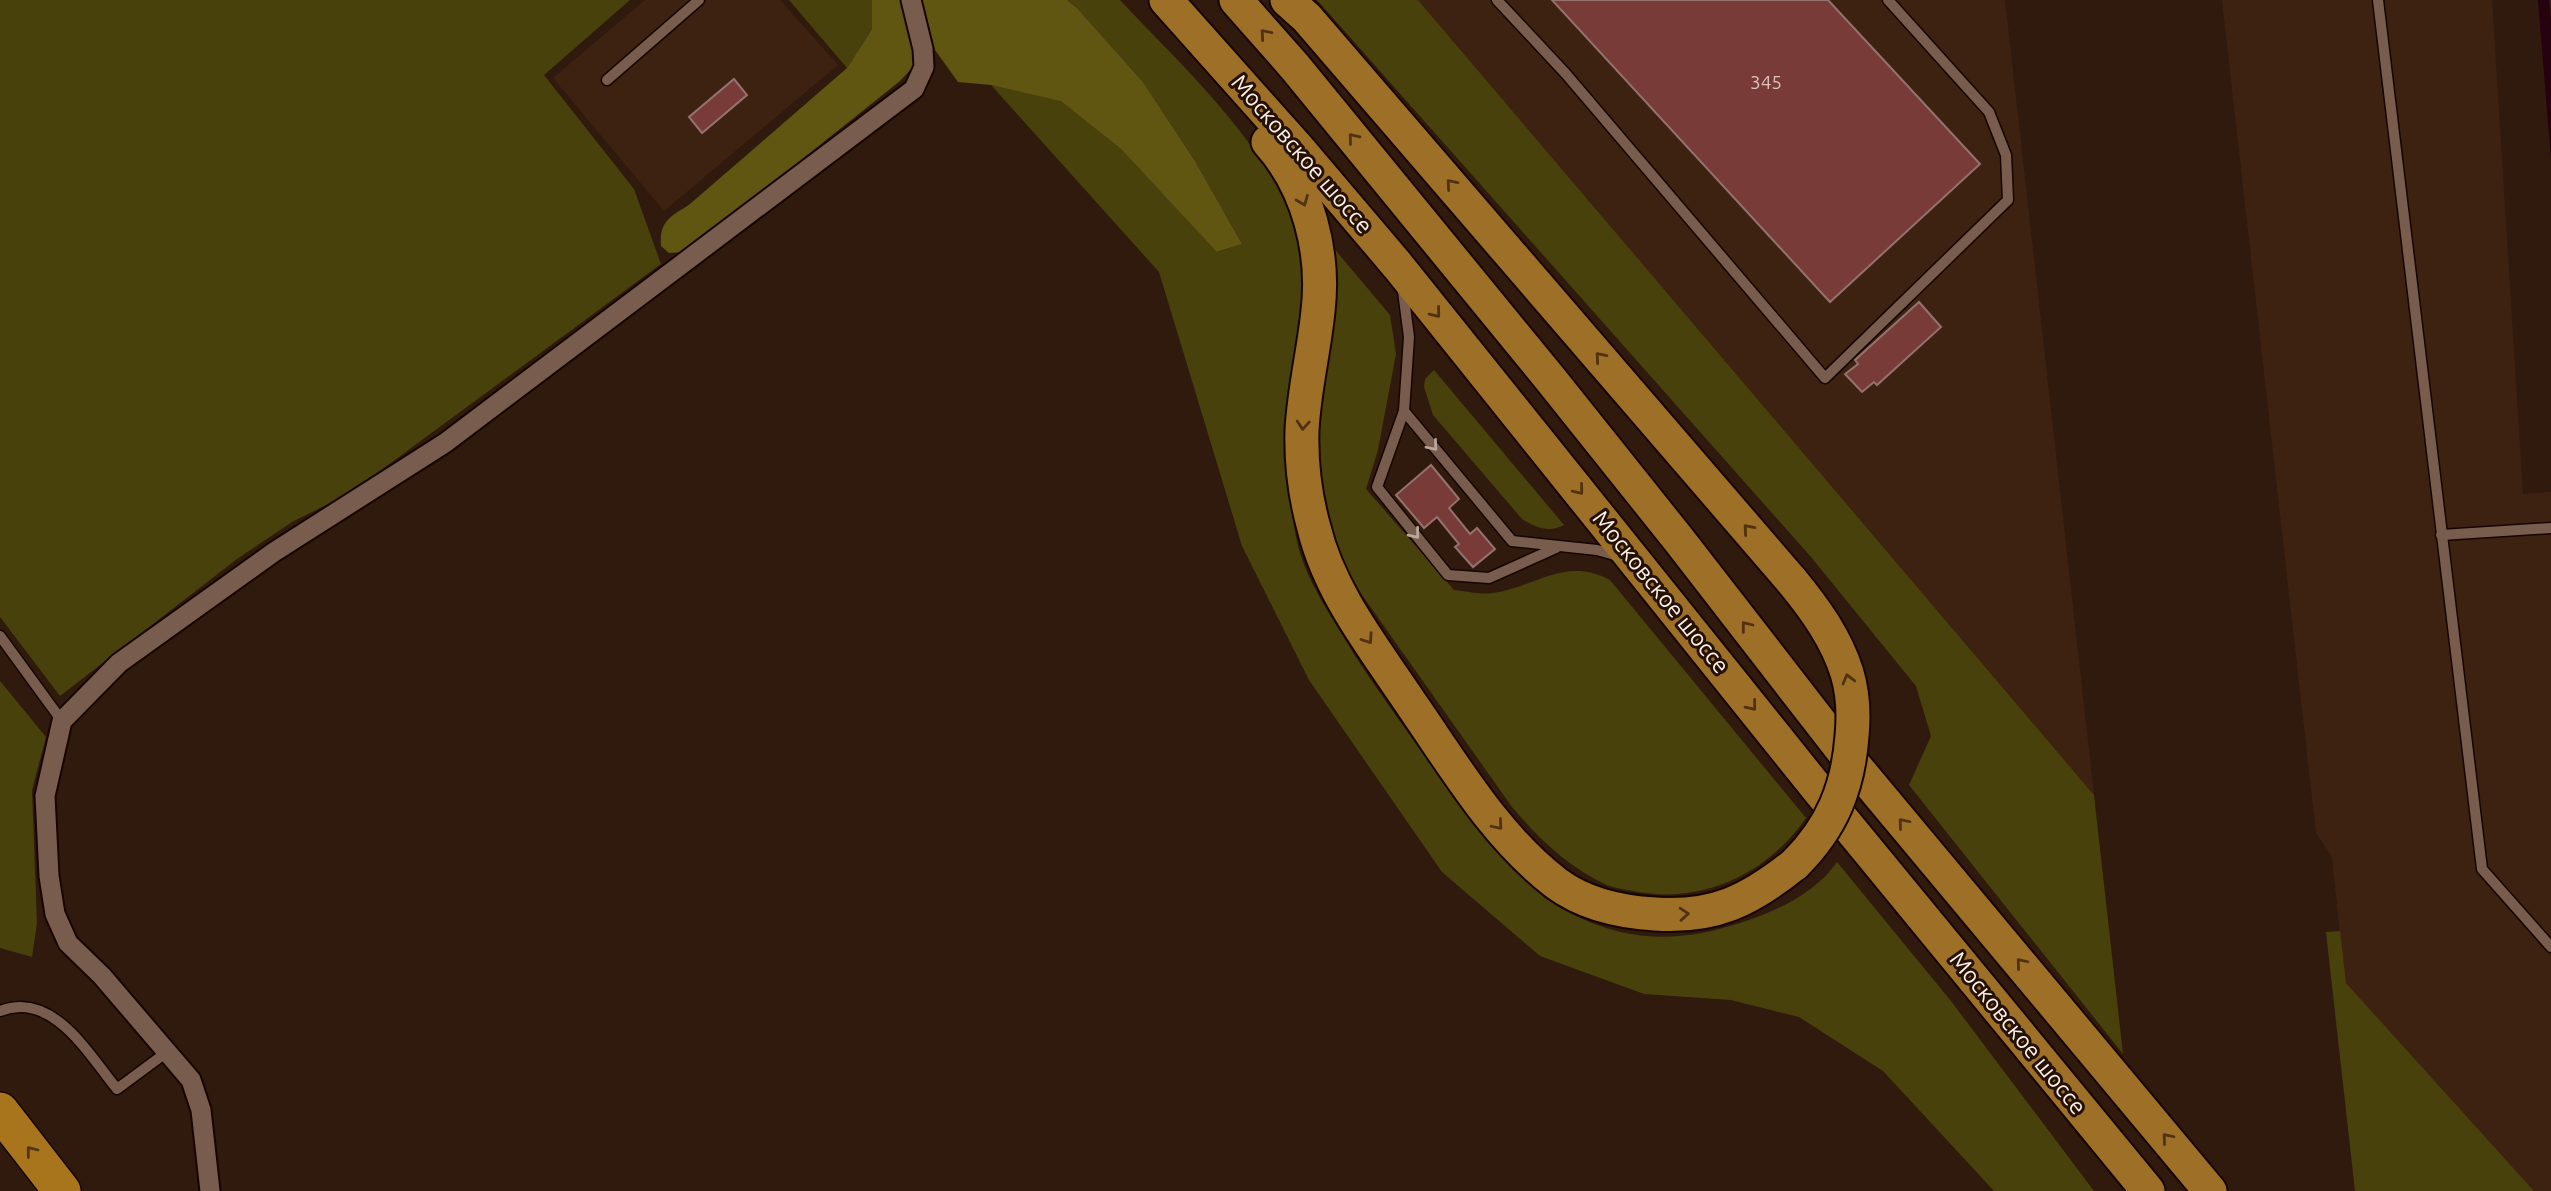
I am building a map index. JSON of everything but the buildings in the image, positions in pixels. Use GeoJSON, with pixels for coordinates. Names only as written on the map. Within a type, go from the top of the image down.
{"type":"FeatureCollection","features":[{"type":"Feature","properties":{"kind":"highway","name":"Московское шоссе"},"geometry":{"type":"LineString","coordinates":[[1236,0],[1295,67],[1552,381],[1841,749],[2210,1191]]}},
{"type":"Feature","properties":{"kind":"highway"},"geometry":{"type":"LineString","coordinates":[[1176,11],[1224,92],[1273,147],[1293,178],[1310,217],[1319,277],[1319,310],[1305,404],[1303,468],[1314,531],[1338,590],[1357,624],[1471,792],[1503,831],[1558,884],[1587,900],[1617,909],[1665,915],[1720,909],[1749,898],[1771,884],[1803,856],[1824,831],[1835,812],[1849,769],[1853,721],[1852,696],[1847,673],[1833,640],[1793,581],[1307,18],[1287,0]]}},
{"type":"Feature","properties":{"kind":"highway","name":"Московское шоссе"},"geometry":{"type":"LineString","coordinates":[[1176,11],[1398,266],[1844,821],[2148,1191]]}},
{"type":"Feature","properties":{"kind":"highway"},"geometry":{"type":"LineString","coordinates":[[0,1111],[62,1191]]}},
{"type":"Feature","properties":{"kind":"street"},"geometry":{"type":"LineString","coordinates":[[210,1191],[201,1110],[191,1080],[102,976],[68,943],[55,914],[45,796],[62,721],[119,663],[274,552],[445,443],[914,89],[924,67],[923,49],[911,0]]}},
{"type":"Feature","properties":{"kind":"lane"},"geometry":{"type":"LineString","coordinates":[[607,80],[699,0]]}},
{"type":"Feature","properties":{"kind":"lane"},"geometry":{"type":"LineString","coordinates":[[1497,0],[1566,74],[1825,378],[2008,200],[2006,155],[1989,112],[1888,0]]}},
{"type":"Feature","properties":{"kind":"lane"},"geometry":{"type":"LineString","coordinates":[[2378,0],[2482,869],[2551,947]]}},
{"type":"Feature","properties":{"kind":"lane"},"geometry":{"type":"LineString","coordinates":[[1398,266],[1409,337],[1404,411],[1377,488],[1448,575],[1489,578],[1559,547]]}},
{"type":"Feature","properties":{"kind":"lane"},"geometry":{"type":"LineString","coordinates":[[1404,411],[1512,541],[1597,550],[1624,558],[1642,568]]}},
{"type":"Feature","properties":{"kind":"lane"},"geometry":{"type":"LineString","coordinates":[[2441,535],[2551,528]]}},
{"type":"Feature","properties":{"kind":"lane"},"geometry":{"type":"LineString","coordinates":[[0,635],[62,721]]}},
{"type":"Feature","properties":{"kind":"lane"},"geometry":{"type":"LineString","coordinates":[[0,1011],[25,1006],[44,1011],[65,1025],[117,1089],[168,1051]]}},
{"type":"Feature","properties":{"kind":"shaded area"},"geometry":{"type":"Polygon","coordinates":[[[0,0],[630,0],[544,75],[634,189],[661,264],[350,493],[292,522],[237,559],[60,696],[0,617],[0,0]]]}},
{"type":"Feature","properties":{"kind":"shaded area"},"geometry":{"type":"Polygon","coordinates":[[[645,0],[780,0],[838,65],[664,211],[553,78],[645,0]]]}},
{"type":"Feature","properties":{"kind":"shaded area"},"geometry":{"type":"Polygon","coordinates":[[[789,0],[872,0],[872,29],[847,68],[789,0]]]}},
{"type":"Feature","properties":{"kind":"shaded area"},"geometry":{"type":"Polygon","coordinates":[[[872,0],[904,0],[916,50],[913,67],[900,81],[686,252],[669,253],[661,246],[662,230],[668,220],[847,68],[872,29],[872,0]]]}},
{"type":"Feature","properties":{"kind":"shaded area"},"geometry":{"type":"Polygon","coordinates":[[[922,0],[1067,0],[1143,82],[1195,161],[1242,244],[1217,252],[1121,149],[1061,101],[991,85],[958,82],[935,50],[922,0]]]}},
{"type":"Feature","properties":{"kind":"shaded area"},"geometry":{"type":"Polygon","coordinates":[[[1067,0],[1120,0],[1235,125],[1273,180],[1294,227],[1302,260],[1302,303],[1287,444],[1291,509],[1300,553],[1319,597],[1364,670],[1452,794],[1489,841],[1529,884],[1562,909],[1615,931],[1656,937],[1697,934],[1767,913],[1806,892],[1837,862],[1951,1001],[2094,1191],[1994,1191],[1883,1071],[1799,1017],[1731,1000],[1644,994],[1540,956],[1442,872],[1309,680],[1242,546],[1159,272],[991,85],[1061,100],[1121,149],[1218,252],[1242,244],[1195,161],[1143,82],[1067,0]]]}},
{"type":"Feature","properties":{"kind":"shaded area"},"geometry":{"type":"Polygon","coordinates":[[[1317,0],[1418,0],[2094,795],[2123,1054],[1909,785],[1931,736],[1916,686],[1811,557],[1317,0]]]}},
{"type":"Feature","properties":{"kind":"shaded area"},"geometry":{"type":"Polygon","coordinates":[[[1418,0],[2005,0],[2094,795],[1418,0]]]}},
{"type":"Feature","properties":{"kind":"shaded area"},"geometry":{"type":"Polygon","coordinates":[[[2222,0],[2492,0],[2523,494],[2551,492],[2551,1191],[2534,1191],[2345,982],[2332,857],[2316,833],[2222,0]]]}},
{"type":"Feature","properties":{"kind":"shaded area"},"geometry":{"type":"Polygon","coordinates":[[[2538,0],[2549,0],[2551,19],[2551,160],[2538,0]]]}},
{"type":"Feature","properties":{"kind":"shaded area"},"geometry":{"type":"Polygon","coordinates":[[[1332,246],[1390,315],[1396,354],[1378,450],[1366,489],[1454,590],[1493,593],[1551,575],[1579,571],[1594,573],[1610,580],[1806,818],[1790,838],[1752,870],[1707,889],[1683,894],[1658,894],[1607,885],[1567,861],[1512,807],[1350,578],[1326,514],[1316,471],[1314,420],[1332,246]]]}},
{"type":"Feature","properties":{"kind":"shaded area"},"geometry":{"type":"Polygon","coordinates":[[[1434,370],[1564,525],[1553,529],[1543,528],[1522,519],[1433,415],[1424,387],[1425,379],[1434,370]]]}},
{"type":"Feature","properties":{"kind":"shaded area"},"geometry":{"type":"Polygon","coordinates":[[[0,681],[46,737],[32,790],[37,923],[32,957],[0,948],[0,681]]]}},
{"type":"Feature","properties":{"kind":"shaded area"},"geometry":{"type":"Polygon","coordinates":[[[2340,931],[2346,983],[2534,1191],[2355,1191],[2326,932],[2340,931]]]}}]}
